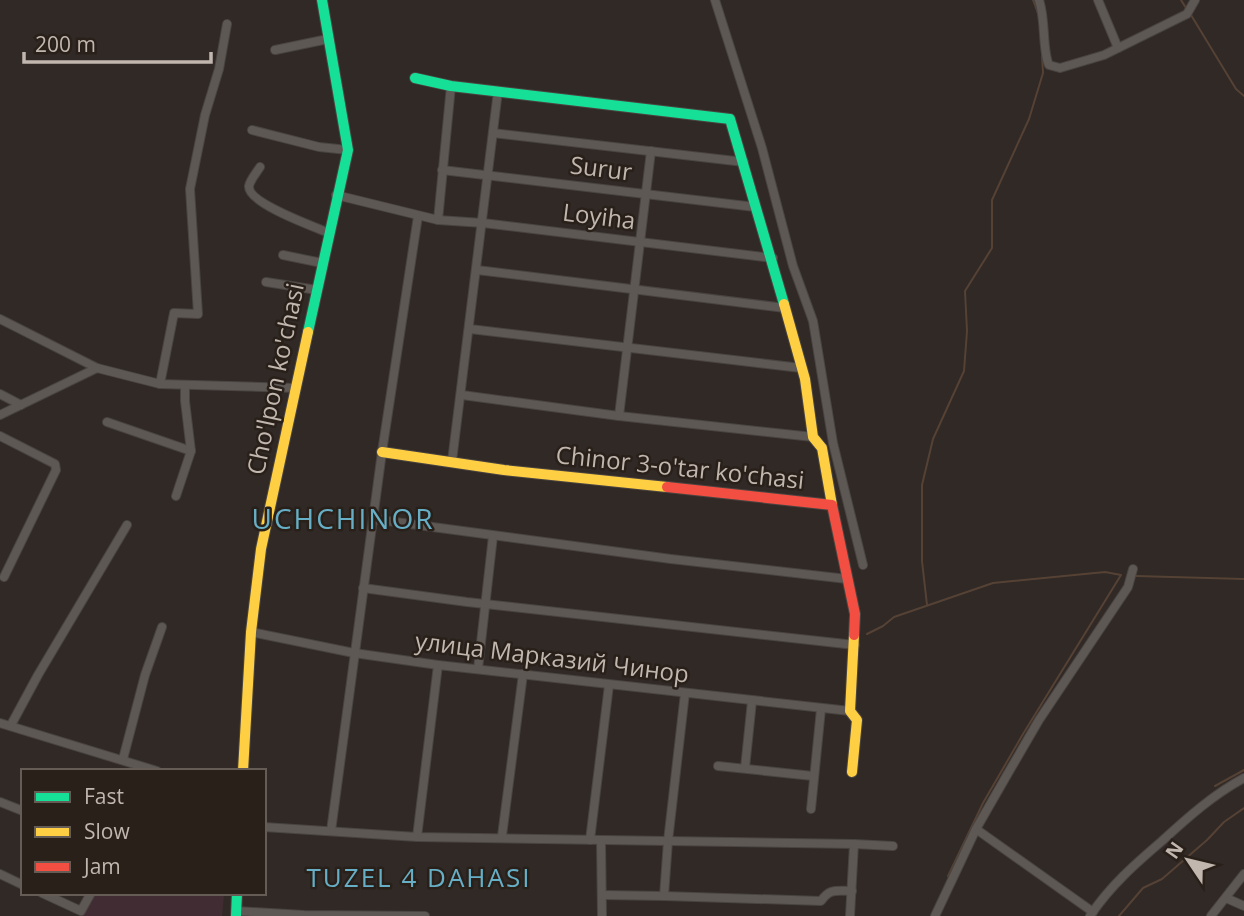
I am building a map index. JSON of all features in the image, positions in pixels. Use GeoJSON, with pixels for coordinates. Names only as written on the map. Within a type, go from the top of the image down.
{"type":"FeatureCollection","features":[{"type":"Feature","properties":{"kind":"street","name":"Cho'lpon ko'chasi"},"geometry":{"type":"LineString","coordinates":[[243,769],[251,632],[261,549],[348,150],[342,100],[322,0]]}},
{"type":"Feature","properties":{"kind":"street"},"geometry":{"type":"LineString","coordinates":[[715,0],[762,148],[793,266],[813,321],[833,443],[863,565]]}},
{"type":"Feature","properties":{"kind":"street"},"geometry":{"type":"LineString","coordinates":[[1039,0],[1045,24],[1046,60],[1049,65],[1060,68],[1104,55],[1188,14],[1195,0]]}},
{"type":"Feature","properties":{"kind":"street"},"geometry":{"type":"LineString","coordinates":[[1098,0],[1118,48]]}},
{"type":"Feature","properties":{"kind":"street"},"geometry":{"type":"LineString","coordinates":[[160,384],[174,313],[198,314],[190,190],[227,24]]}},
{"type":"Feature","properties":{"kind":"street"},"geometry":{"type":"LineString","coordinates":[[275,50],[328,39]]}},
{"type":"Feature","properties":{"kind":"street"},"geometry":{"type":"LineString","coordinates":[[415,78],[451,86],[730,119],[755,207],[773,258],[805,379],[813,437]]}},
{"type":"Feature","properties":{"kind":"street"},"geometry":{"type":"LineString","coordinates":[[438,220],[451,86]]}},
{"type":"Feature","properties":{"kind":"street"},"geometry":{"type":"LineString","coordinates":[[452,461],[498,91]]}},
{"type":"Feature","properties":{"kind":"street"},"geometry":{"type":"LineString","coordinates":[[251,130],[319,147],[348,150]]}},
{"type":"Feature","properties":{"kind":"street"},"geometry":{"type":"LineString","coordinates":[[493,134],[744,162]]}},
{"type":"Feature","properties":{"kind":"street"},"geometry":{"type":"LineString","coordinates":[[620,416],[652,151]]}},
{"type":"Feature","properties":{"kind":"street"},"geometry":{"type":"LineString","coordinates":[[260,167],[249,186],[254,198],[329,233]]}},
{"type":"Feature","properties":{"kind":"street","name":"Surur"},"geometry":{"type":"LineString","coordinates":[[442,170],[755,207]]}},
{"type":"Feature","properties":{"kind":"street","name":"Loyiha"},"geometry":{"type":"LineString","coordinates":[[337,195],[438,220],[773,258]]}},
{"type":"Feature","properties":{"kind":"street"},"geometry":{"type":"LineString","coordinates":[[331,831],[382,452],[418,216]]}},
{"type":"Feature","properties":{"kind":"street"},"geometry":{"type":"LineString","coordinates":[[283,255],[322,263]]}},
{"type":"Feature","properties":{"kind":"street"},"geometry":{"type":"LineString","coordinates":[[477,270],[785,308]]}},
{"type":"Feature","properties":{"kind":"street"},"geometry":{"type":"LineString","coordinates":[[266,282],[317,290]]}},
{"type":"Feature","properties":{"kind":"street"},"geometry":{"type":"LineString","coordinates":[[0,319],[97,368],[160,384],[296,388]]}},
{"type":"Feature","properties":{"kind":"street"},"geometry":{"type":"LineString","coordinates":[[470,330],[801,368]]}},
{"type":"Feature","properties":{"kind":"street"},"geometry":{"type":"LineString","coordinates":[[0,415],[97,368]]}},
{"type":"Feature","properties":{"kind":"street"},"geometry":{"type":"LineString","coordinates":[[176,496],[191,451],[185,386]]}},
{"type":"Feature","properties":{"kind":"street"},"geometry":{"type":"LineString","coordinates":[[0,394],[21,405]]}},
{"type":"Feature","properties":{"kind":"street"},"geometry":{"type":"LineString","coordinates":[[462,395],[813,437],[822,448],[832,505]]}},
{"type":"Feature","properties":{"kind":"street"},"geometry":{"type":"LineString","coordinates":[[107,422],[191,451]]}},
{"type":"Feature","properties":{"kind":"street"},"geometry":{"type":"LineString","coordinates":[[0,436],[55,464],[56,470],[4,577]]}},
{"type":"Feature","properties":{"kind":"street","name":"Chinor 3-o'tar ko'chasi"},"geometry":{"type":"LineString","coordinates":[[382,452],[504,470],[832,505],[855,614],[850,711],[857,720],[852,772]]}},
{"type":"Feature","properties":{"kind":"street"},"geometry":{"type":"LineString","coordinates":[[835,518],[851,516]]}},
{"type":"Feature","properties":{"kind":"street"},"geometry":{"type":"LineString","coordinates":[[373,519],[671,559],[847,579]]}},
{"type":"Feature","properties":{"kind":"street"},"geometry":{"type":"LineString","coordinates":[[11,725],[127,525]]}},
{"type":"Feature","properties":{"kind":"street"},"geometry":{"type":"LineString","coordinates":[[478,669],[493,536]]}},
{"type":"Feature","properties":{"kind":"street"},"geometry":{"type":"LineString","coordinates":[[935,916],[976,829],[1040,720],[1128,587],[1133,569]]}},
{"type":"Feature","properties":{"kind":"street"},"geometry":{"type":"LineString","coordinates":[[363,588],[855,645]]}},
{"type":"Feature","properties":{"kind":"street"},"geometry":{"type":"LineString","coordinates":[[124,760],[145,675],[162,627]]}},
{"type":"Feature","properties":{"kind":"street","name":"улица Марказий Чинор"},"geometry":{"type":"LineString","coordinates":[[251,632],[354,653],[438,666],[850,711]]}},
{"type":"Feature","properties":{"kind":"street"},"geometry":{"type":"LineString","coordinates":[[417,837],[438,666]]}},
{"type":"Feature","properties":{"kind":"street"},"geometry":{"type":"LineString","coordinates":[[502,836],[523,674]]}},
{"type":"Feature","properties":{"kind":"street"},"geometry":{"type":"LineString","coordinates":[[590,840],[609,685]]}},
{"type":"Feature","properties":{"kind":"street"},"geometry":{"type":"LineString","coordinates":[[664,896],[685,693]]}},
{"type":"Feature","properties":{"kind":"street"},"geometry":{"type":"LineString","coordinates":[[745,768],[752,701]]}},
{"type":"Feature","properties":{"kind":"street"},"geometry":{"type":"LineString","coordinates":[[811,809],[821,709]]}},
{"type":"Feature","properties":{"kind":"street"},"geometry":{"type":"LineString","coordinates":[[0,723],[151,769]]}},
{"type":"Feature","properties":{"kind":"street"},"geometry":{"type":"LineString","coordinates":[[718,766],[813,776]]}},
{"type":"Feature","properties":{"kind":"street"},"geometry":{"type":"LineString","coordinates":[[976,829],[1092,914],[1127,870],[1210,800],[1244,778]]}},
{"type":"Feature","properties":{"kind":"street"},"geometry":{"type":"LineString","coordinates":[[0,802],[21,810]]}},
{"type":"Feature","properties":{"kind":"street"},"geometry":{"type":"LineString","coordinates":[[266,827],[417,837],[502,836],[893,846]]}},
{"type":"Feature","properties":{"kind":"street"},"geometry":{"type":"LineString","coordinates":[[601,840],[602,916]]}},
{"type":"Feature","properties":{"kind":"street"},"geometry":{"type":"LineString","coordinates":[[849,916],[856,844]]}},
{"type":"Feature","properties":{"kind":"street"},"geometry":{"type":"LineString","coordinates":[[0,874],[21,884]]}},
{"type":"Feature","properties":{"kind":"street"},"geometry":{"type":"LineString","coordinates":[[1211,916],[1244,874]]}},
{"type":"Feature","properties":{"kind":"street"},"geometry":{"type":"LineString","coordinates":[[603,895],[821,901],[830,891],[852,891]]}},
{"type":"Feature","properties":{"kind":"street"},"geometry":{"type":"LineString","coordinates":[[46,895],[80,911],[89,895]]}},
{"type":"Feature","properties":{"kind":"street"},"geometry":{"type":"LineString","coordinates":[[235,895],[237,913],[425,916]]}},
{"type":"Feature","properties":{"kind":"street"},"geometry":{"type":"LineString","coordinates":[[1226,898],[1244,906]]}},
{"type":"Feature","properties":{"kind":"shaded area"},"geometry":{"type":"Polygon","coordinates":[[[91,895],[224,895],[222,916],[79,916],[91,895]]]}},
{"type":"Feature","properties":{"kind":"waterway"},"geometry":{"type":"LineString","coordinates":[[1033,0],[1039,16]]}},
{"type":"Feature","properties":{"kind":"waterway"},"geometry":{"type":"LineString","coordinates":[[1181,0],[1186,8]]}},
{"type":"Feature","properties":{"kind":"waterway"},"geometry":{"type":"LineString","coordinates":[[1191,15],[1236,89],[1244,96]]}},
{"type":"Feature","properties":{"kind":"waterway"},"geometry":{"type":"LineString","coordinates":[[927,605],[922,561],[922,485],[933,439],[964,371],[967,331],[965,291],[992,248],[992,200],[1029,119],[1043,73],[1042,56]]}},
{"type":"Feature","properties":{"kind":"waterway"},"geometry":{"type":"LineString","coordinates":[[867,634],[894,617],[993,583],[1105,572],[1121,575],[983,803],[948,876]]}},
{"type":"Feature","properties":{"kind":"waterway"},"geometry":{"type":"LineString","coordinates":[[1136,576],[1244,579]]}},
{"type":"Feature","properties":{"kind":"waterway"},"geometry":{"type":"LineString","coordinates":[[1215,786],[1244,770]]}},
{"type":"Feature","properties":{"kind":"waterway"},"geometry":{"type":"LineString","coordinates":[[1119,916],[1143,888],[1162,879],[1224,822],[1244,808]]}},
{"type":"Feature","properties":{"kind":"traffic: fast"},"geometry":{"type":"LineString","coordinates":[[308,332],[348,150],[322,0]]}},
{"type":"Feature","properties":{"kind":"traffic: fast"},"geometry":{"type":"LineString","coordinates":[[415,78],[451,86],[730,119],[784,304]]}},
{"type":"Feature","properties":{"kind":"traffic: fast"},"geometry":{"type":"LineString","coordinates":[[236,916],[237,895]]}},
{"type":"Feature","properties":{"kind":"traffic: slow"},"geometry":{"type":"LineString","coordinates":[[784,304],[805,379],[813,437],[822,448],[832,505]]}},
{"type":"Feature","properties":{"kind":"traffic: slow"},"geometry":{"type":"LineString","coordinates":[[243,769],[251,632],[261,549],[308,332]]}},
{"type":"Feature","properties":{"kind":"traffic: slow"},"geometry":{"type":"LineString","coordinates":[[382,452],[504,470],[667,487]]}},
{"type":"Feature","properties":{"kind":"traffic: slow"},"geometry":{"type":"LineString","coordinates":[[852,772],[857,720],[850,711],[854,635]]}},
{"type":"Feature","properties":{"kind":"traffic: jam"},"geometry":{"type":"LineString","coordinates":[[667,487],[832,505],[855,614],[854,635]]}},
{"type":"Feature","properties":{"kind":"district","name":"UCHCHINOR"},"geometry":{"type":"Point","coordinates":[343,519]}},
{"type":"Feature","properties":{"kind":"district","name":"TUZEL 4 DAHASI"},"geometry":{"type":"Point","coordinates":[419,878]}}]}
